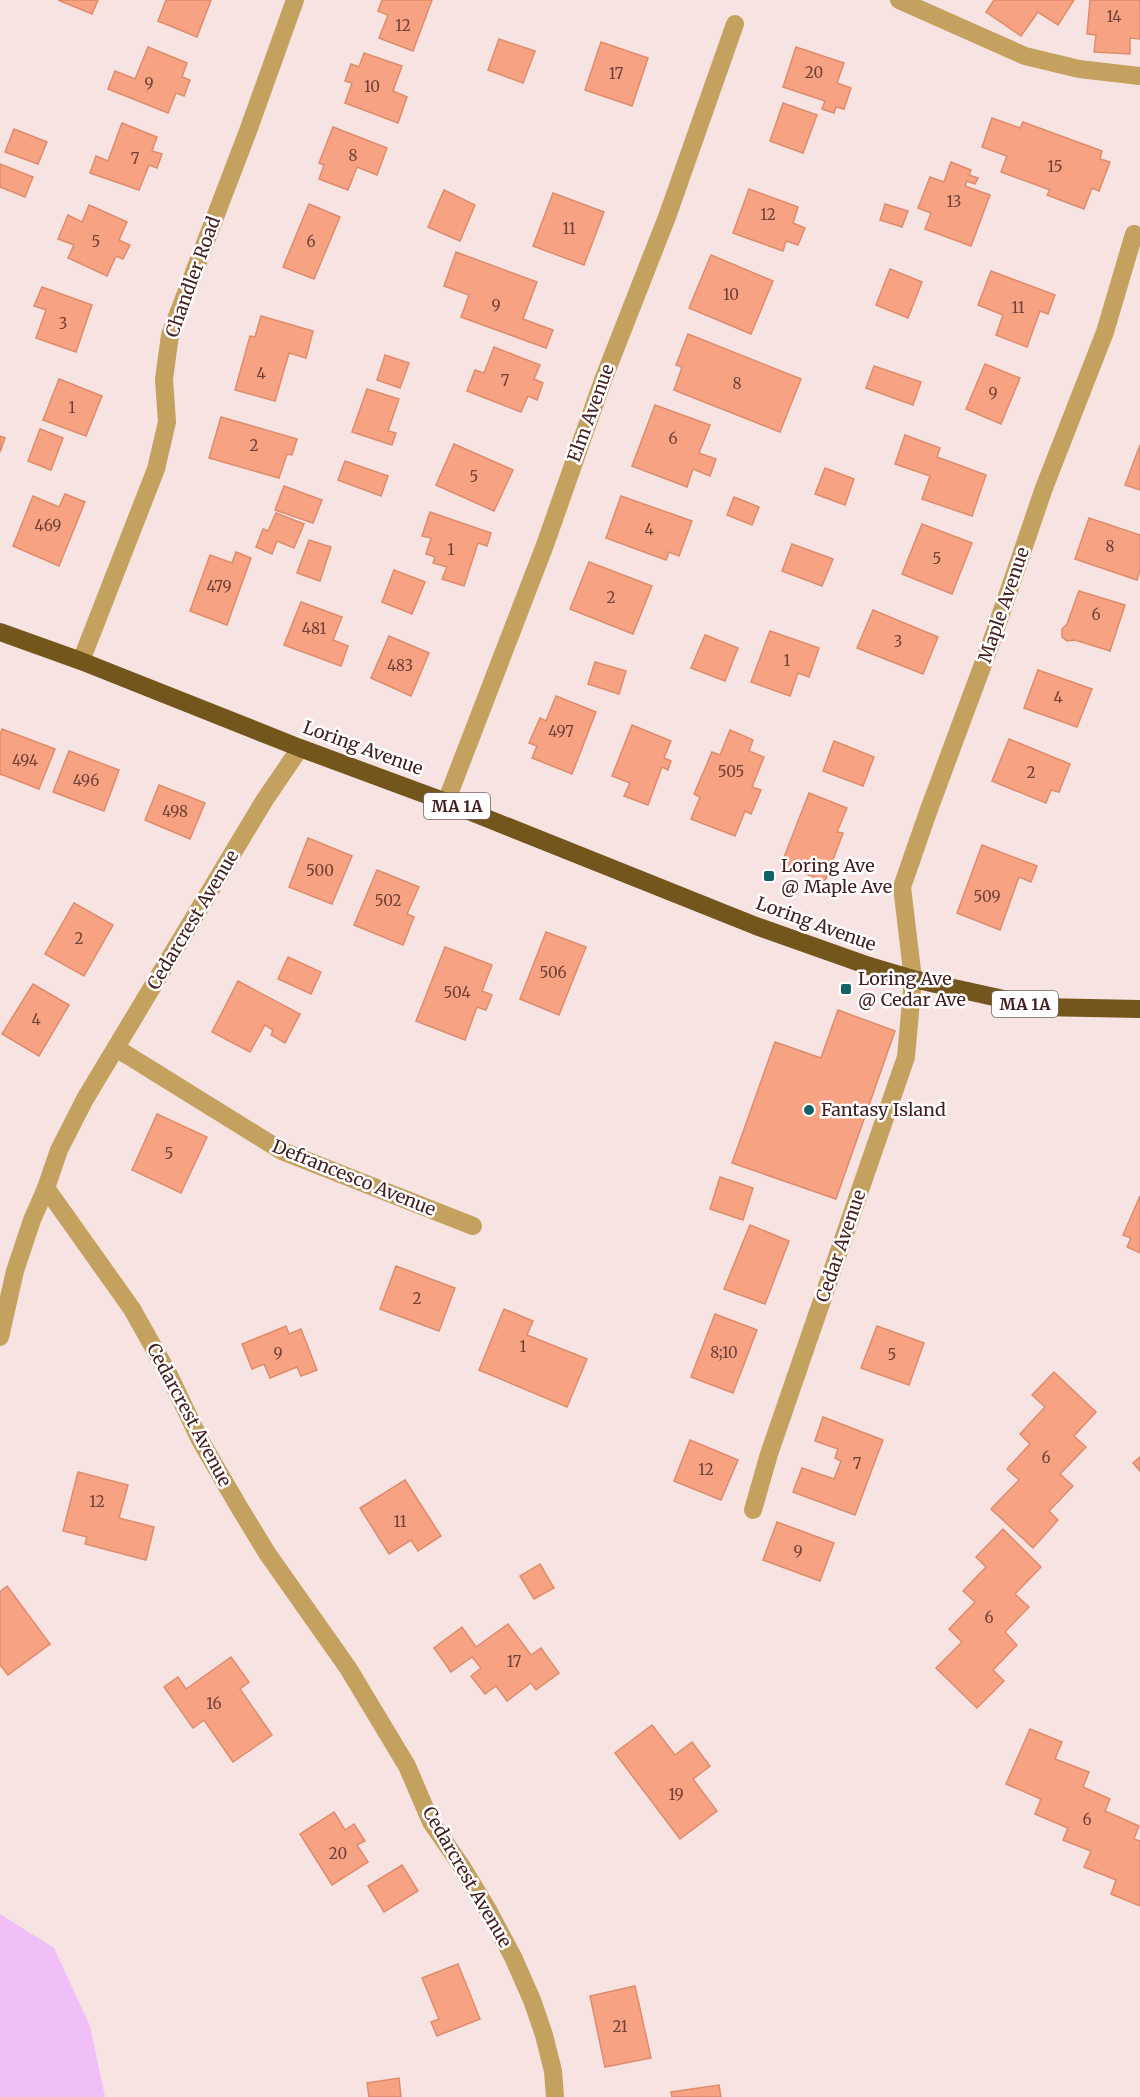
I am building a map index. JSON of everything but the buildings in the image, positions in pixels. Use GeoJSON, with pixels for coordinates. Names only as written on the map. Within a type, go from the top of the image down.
{"type":"FeatureCollection","features":[{"type":"Feature","properties":{"kind":"highway","name":"Loring Avenue"},"geometry":{"type":"LineString","coordinates":[[0,632],[446,802],[756,926],[913,979]]}},
{"type":"Feature","properties":{"kind":"highway","name":"MA 1A"},"geometry":{"type":"LineString","coordinates":[[913,979],[1039,1007],[1140,1009]]}},
{"type":"Feature","properties":{"kind":"street","name":"Chandler Road"},"geometry":{"type":"LineString","coordinates":[[81,661],[156,469],[167,422],[164,380],[170,335],[295,0]]}},
{"type":"Feature","properties":{"kind":"street"},"geometry":{"type":"LineString","coordinates":[[899,0],[1025,56],[1079,69],[1140,76]]}},
{"type":"Feature","properties":{"kind":"street","name":"Elm Avenue"},"geometry":{"type":"LineString","coordinates":[[446,802],[544,545],[603,380],[667,217],[735,24]]}},
{"type":"Feature","properties":{"kind":"street","name":"Maple Avenue"},"geometry":{"type":"LineString","coordinates":[[913,979],[902,887],[993,640],[1044,488],[1105,332],[1134,234]]}},
{"type":"Feature","properties":{"kind":"street","name":"Cedarcrest Avenue"},"geometry":{"type":"LineString","coordinates":[[300,748],[264,801],[85,1099],[59,1150],[46,1188],[132,1309],[169,1375],[200,1440],[238,1507],[267,1553],[348,1668],[407,1766],[431,1822],[483,1901],[522,1978],[544,2035],[553,2071],[555,2097]]}},
{"type":"Feature","properties":{"kind":"street","name":"Cedar Avenue"},"geometry":{"type":"LineString","coordinates":[[753,1510],[769,1454],[906,1057],[913,979]]}},
{"type":"Feature","properties":{"kind":"street","name":"Defrancesco Avenue"},"geometry":{"type":"LineString","coordinates":[[116,1048],[282,1151],[473,1226]]}},
{"type":"Feature","properties":{"kind":"street"},"geometry":{"type":"LineString","coordinates":[[0,1337],[15,1271],[32,1220],[46,1188]]}},
{"type":"Feature","properties":{"kind":"shaded area"},"geometry":{"type":"Polygon","coordinates":[[[0,1914],[54,1948],[90,2026],[105,2097],[0,2097],[0,1914]]]}},
{"type":"Feature","properties":{"kind":"place","name":"Loring Ave @ Maple Ave"},"geometry":{"type":"Point","coordinates":[769,876]}},
{"type":"Feature","properties":{"kind":"place","name":"Loring Ave @ Cedar Ave"},"geometry":{"type":"Point","coordinates":[846,989]}},
{"type":"Feature","properties":{"kind":"place","name":"Fantasy Island"},"geometry":{"type":"Point","coordinates":[809,1110]}}]}
